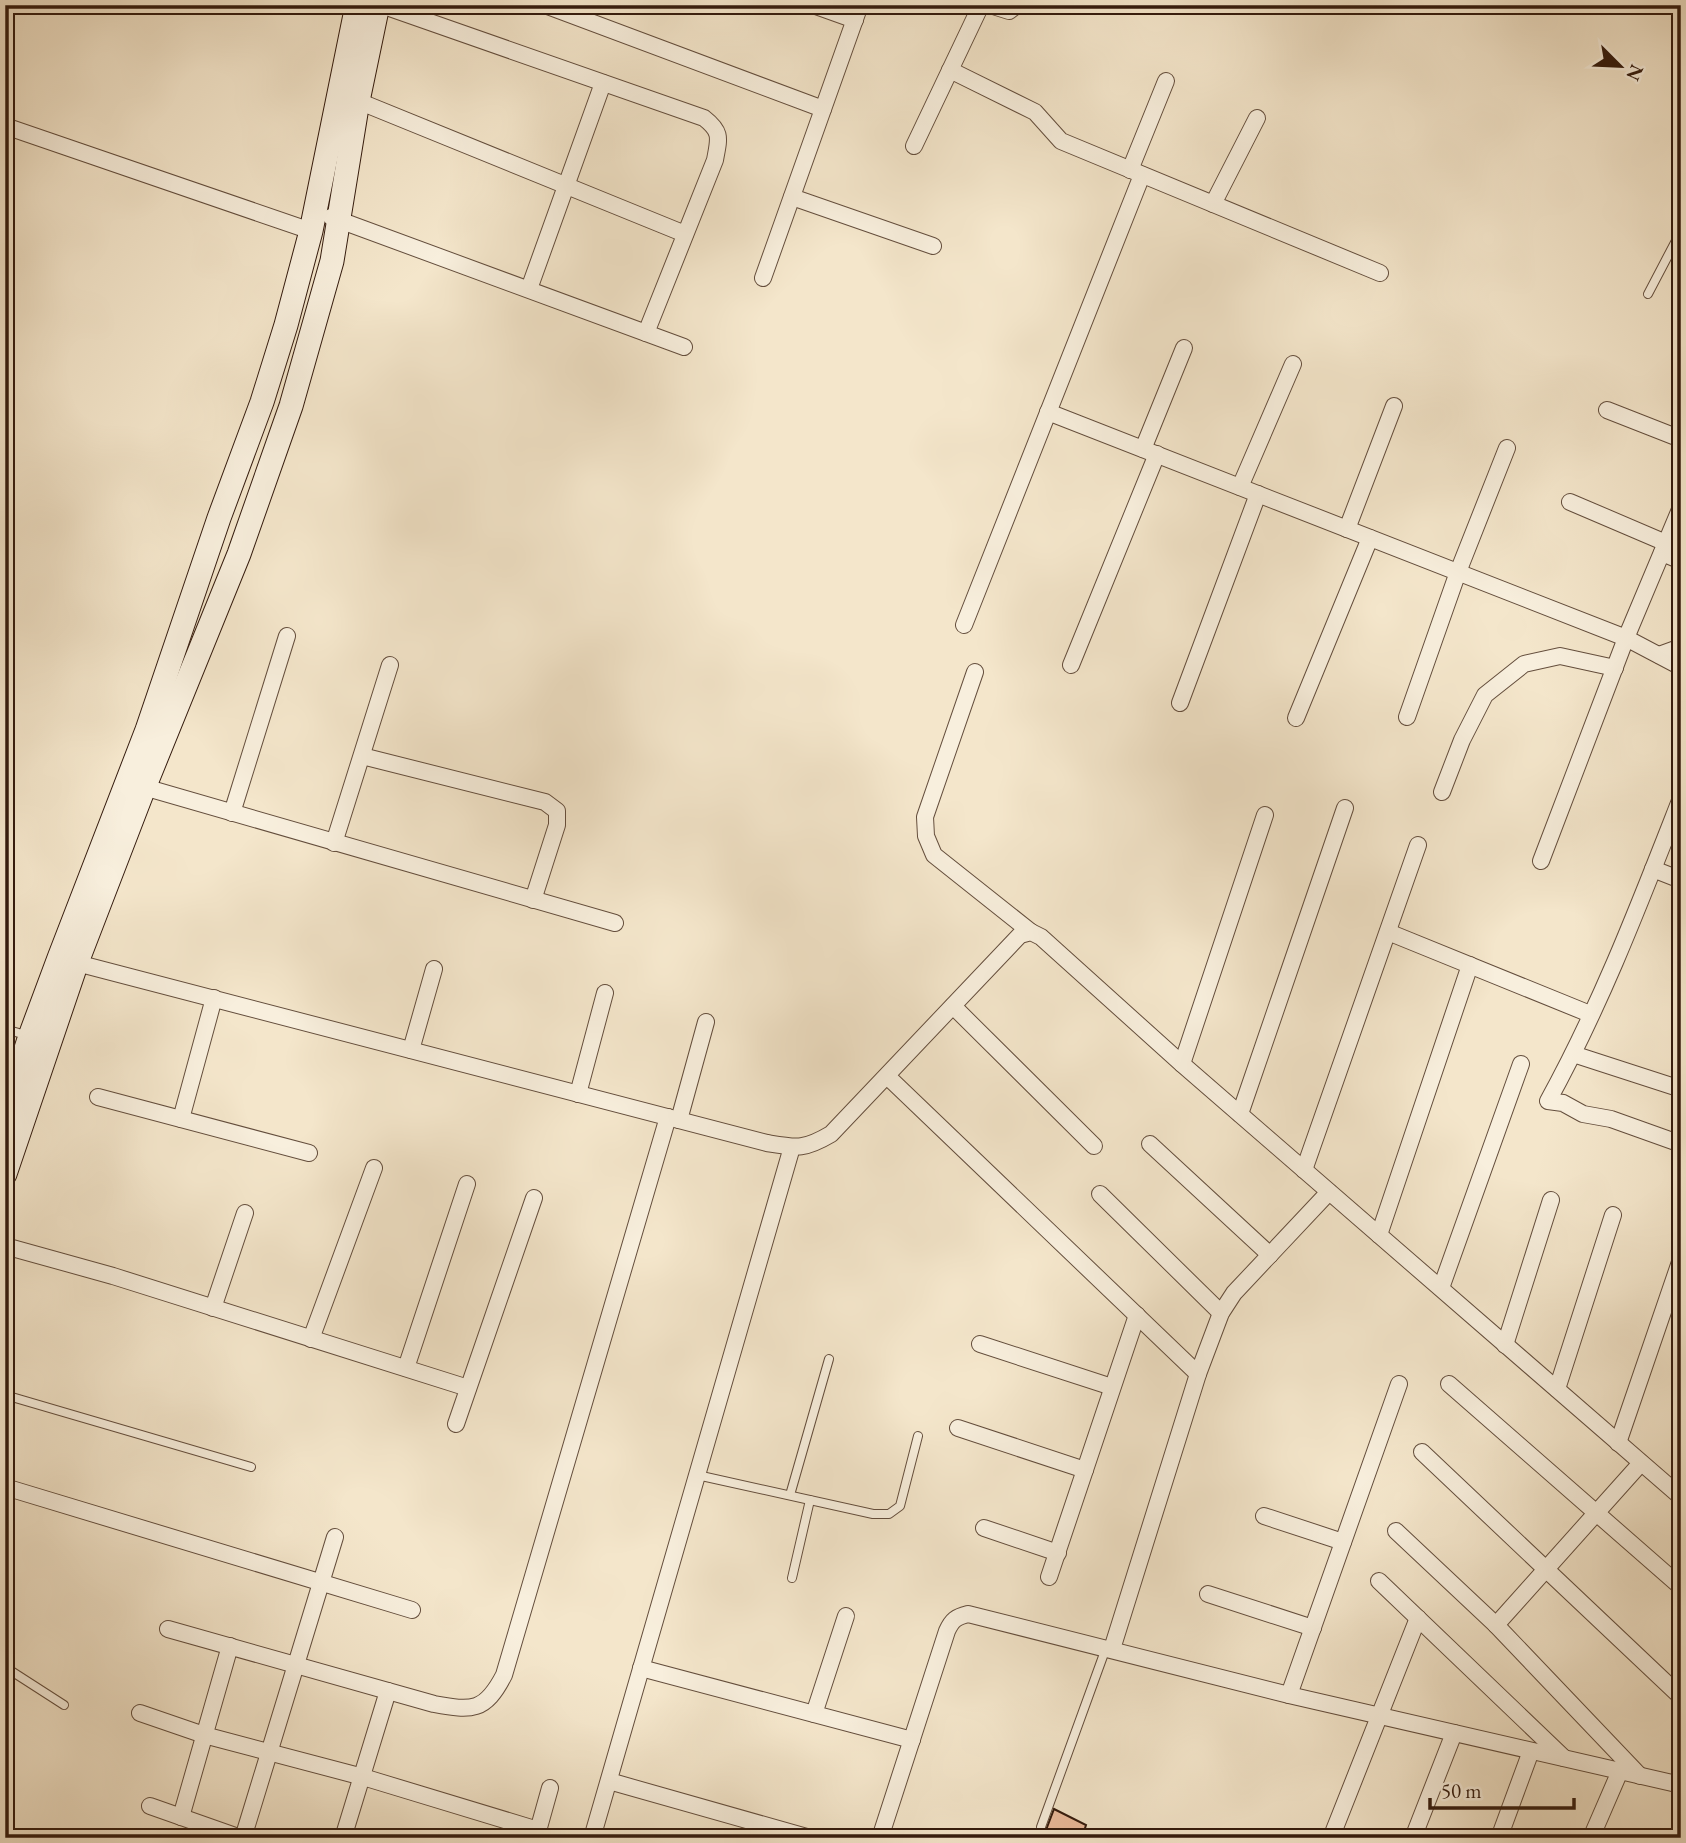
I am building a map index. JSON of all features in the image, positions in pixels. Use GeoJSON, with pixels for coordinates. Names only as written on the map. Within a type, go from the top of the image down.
{"type":"FeatureCollection","features":[{"type":"Feature","properties":{"kind":"main road"},"geometry":{"type":"LineString","coordinates":[[136,784],[147,730],[286,326],[313,221],[357,5]]}},
{"type":"Feature","properties":{"kind":"main road"},"geometry":{"type":"LineString","coordinates":[[5,1174],[68,960],[136,784],[239,554],[291,406],[332,261],[358,101],[379,5]]}},
{"type":"Feature","properties":{"kind":"main road"},"geometry":{"type":"LineString","coordinates":[[5,1114],[30,1036],[68,960]]}},
{"type":"Feature","properties":{"kind":"street"},"geometry":{"type":"LineString","coordinates":[[379,5],[704,118],[716,127],[719,139],[715,160],[646,333]]}},
{"type":"Feature","properties":{"kind":"street"},"geometry":{"type":"LineString","coordinates":[[545,5],[823,109]]}},
{"type":"Feature","properties":{"kind":"street"},"geometry":{"type":"LineString","coordinates":[[763,278],[857,12],[813,5]]}},
{"type":"Feature","properties":{"kind":"street"},"geometry":{"type":"LineString","coordinates":[[914,146],[981,5]]}},
{"type":"Feature","properties":{"kind":"street"},"geometry":{"type":"LineString","coordinates":[[990,5],[1009,11],[1017,5]]}},
{"type":"Feature","properties":{"kind":"street"},"geometry":{"type":"LineString","coordinates":[[950,70],[1034,112],[1061,141],[1380,273]]}},
{"type":"Feature","properties":{"kind":"street"},"geometry":{"type":"LineString","coordinates":[[964,625],[1048,412],[1136,172],[1166,81]]}},
{"type":"Feature","properties":{"kind":"street"},"geometry":{"type":"LineString","coordinates":[[529,289],[603,83]]}},
{"type":"Feature","properties":{"kind":"street"},"geometry":{"type":"LineString","coordinates":[[358,101],[685,234]]}},
{"type":"Feature","properties":{"kind":"street"},"geometry":{"type":"LineString","coordinates":[[1213,204],[1257,118]]}},
{"type":"Feature","properties":{"kind":"street"},"geometry":{"type":"LineString","coordinates":[[5,125],[313,221],[339,220],[684,347]]}},
{"type":"Feature","properties":{"kind":"street"},"geometry":{"type":"LineString","coordinates":[[792,197],[933,246]]}},
{"type":"Feature","properties":{"kind":"street"},"geometry":{"type":"LineString","coordinates":[[1071,665],[1150,452],[1184,348]]}},
{"type":"Feature","properties":{"kind":"street"},"geometry":{"type":"LineString","coordinates":[[1240,487],[1293,364]]}},
{"type":"Feature","properties":{"kind":"street"},"geometry":{"type":"LineString","coordinates":[[1347,529],[1394,406]]}},
{"type":"Feature","properties":{"kind":"street"},"geometry":{"type":"LineString","coordinates":[[1607,410],[1681,439]]}},
{"type":"Feature","properties":{"kind":"street"},"geometry":{"type":"LineString","coordinates":[[1048,412],[1626,638],[1681,667]]}},
{"type":"Feature","properties":{"kind":"street"},"geometry":{"type":"LineString","coordinates":[[1407,717],[1458,572],[1507,448]]}},
{"type":"Feature","properties":{"kind":"street"},"geometry":{"type":"LineString","coordinates":[[1181,703],[1258,494]]}},
{"type":"Feature","properties":{"kind":"street"},"geometry":{"type":"LineString","coordinates":[[1570,502],[1664,548],[1681,561]]}},
{"type":"Feature","properties":{"kind":"street"},"geometry":{"type":"LineString","coordinates":[[1541,861],[1626,638],[1681,507]]}},
{"type":"Feature","properties":{"kind":"street"},"geometry":{"type":"LineString","coordinates":[[1296,718],[1370,538]]}},
{"type":"Feature","properties":{"kind":"street"},"geometry":{"type":"LineString","coordinates":[[232,813],[286,636]]}},
{"type":"Feature","properties":{"kind":"street"},"geometry":{"type":"LineString","coordinates":[[1659,655],[1681,647]]}},
{"type":"Feature","properties":{"kind":"street"},"geometry":{"type":"LineString","coordinates":[[1442,792],[1462,740],[1485,695],[1524,664],[1560,656],[1615,668]]}},
{"type":"Feature","properties":{"kind":"street"},"geometry":{"type":"LineString","coordinates":[[334,843],[390,665]]}},
{"type":"Feature","properties":{"kind":"street"},"geometry":{"type":"LineString","coordinates":[[975,673],[925,817],[926,835],[934,855],[1031,932],[1041,937],[1182,1064],[1681,1497]]}},
{"type":"Feature","properties":{"kind":"street"},"geometry":{"type":"LineString","coordinates":[[362,756],[545,802],[557,811],[557,825],[533,900]]}},
{"type":"Feature","properties":{"kind":"street"},"geometry":{"type":"LineString","coordinates":[[136,784],[615,923]]}},
{"type":"Feature","properties":{"kind":"street"},"geometry":{"type":"LineString","coordinates":[[1681,798],[1573,1054],[1548,1101],[1563,1103],[1583,1114],[1611,1119],[1681,1144]]}},
{"type":"Feature","properties":{"kind":"street"},"geometry":{"type":"LineString","coordinates":[[1240,1114],[1345,808]]}},
{"type":"Feature","properties":{"kind":"street"},"geometry":{"type":"LineString","coordinates":[[1182,1064],[1265,815]]}},
{"type":"Feature","properties":{"kind":"street"},"geometry":{"type":"LineString","coordinates":[[1304,1170],[1418,845]]}},
{"type":"Feature","properties":{"kind":"street"},"geometry":{"type":"LineString","coordinates":[[1653,869],[1681,880]]}},
{"type":"Feature","properties":{"kind":"street"},"geometry":{"type":"LineString","coordinates":[[68,960],[673,1119],[792,1147],[810,1146],[831,1135],[1020,934],[1031,932]]}},
{"type":"Feature","properties":{"kind":"street"},"geometry":{"type":"LineString","coordinates":[[1388,932],[1590,1014]]}},
{"type":"Feature","properties":{"kind":"street"},"geometry":{"type":"LineString","coordinates":[[1379,1235],[1470,965]]}},
{"type":"Feature","properties":{"kind":"street"},"geometry":{"type":"LineString","coordinates":[[411,1050],[434,969]]}},
{"type":"Feature","properties":{"kind":"street"},"geometry":{"type":"LineString","coordinates":[[578,1094],[605,993]]}},
{"type":"Feature","properties":{"kind":"street"},"geometry":{"type":"LineString","coordinates":[[181,1119],[214,998]]}},
{"type":"Feature","properties":{"kind":"street"},"geometry":{"type":"LineString","coordinates":[[953,1006],[1094,1146]]}},
{"type":"Feature","properties":{"kind":"street"},"geometry":{"type":"LineString","coordinates":[[168,1629],[434,1704],[463,1709],[483,1704],[494,1693],[504,1675],[705,1022]]}},
{"type":"Feature","properties":{"kind":"street"},"geometry":{"type":"LineString","coordinates":[[1573,1054],[1681,1089]]}},
{"type":"Feature","properties":{"kind":"street"},"geometry":{"type":"LineString","coordinates":[[1441,1289],[1521,1064]]}},
{"type":"Feature","properties":{"kind":"street"},"geometry":{"type":"LineString","coordinates":[[887,1076],[1198,1374]]}},
{"type":"Feature","properties":{"kind":"street"},"geometry":{"type":"LineString","coordinates":[[98,1097],[309,1153]]}},
{"type":"Feature","properties":{"kind":"street"},"geometry":{"type":"LineString","coordinates":[[1150,1144],[1270,1255]]}},
{"type":"Feature","properties":{"kind":"street"},"geometry":{"type":"LineString","coordinates":[[592,1838],[792,1147]]}},
{"type":"Feature","properties":{"kind":"street"},"geometry":{"type":"LineString","coordinates":[[311,1339],[374,1168]]}},
{"type":"Feature","properties":{"kind":"street"},"geometry":{"type":"LineString","coordinates":[[406,1368],[467,1184]]}},
{"type":"Feature","properties":{"kind":"street"},"geometry":{"type":"LineString","coordinates":[[1109,1648],[1198,1374],[1221,1313],[1234,1293],[1329,1192]]}},
{"type":"Feature","properties":{"kind":"street"},"geometry":{"type":"LineString","coordinates":[[1100,1194],[1221,1313]]}},
{"type":"Feature","properties":{"kind":"street"},"geometry":{"type":"LineString","coordinates":[[456,1424],[534,1198]]}},
{"type":"Feature","properties":{"kind":"street"},"geometry":{"type":"LineString","coordinates":[[1505,1345],[1550,1200]]}},
{"type":"Feature","properties":{"kind":"street"},"geometry":{"type":"LineString","coordinates":[[213,1308],[245,1213]]}},
{"type":"Feature","properties":{"kind":"street"},"geometry":{"type":"LineString","coordinates":[[1557,1389],[1613,1215]]}},
{"type":"Feature","properties":{"kind":"street"},"geometry":{"type":"LineString","coordinates":[[5,1246],[468,1388]]}},
{"type":"Feature","properties":{"kind":"street"},"geometry":{"type":"LineString","coordinates":[[1619,1443],[1681,1259]]}},
{"type":"Feature","properties":{"kind":"street"},"geometry":{"type":"LineString","coordinates":[[1049,1577],[1136,1315]]}},
{"type":"Feature","properties":{"kind":"street"},"geometry":{"type":"LineString","coordinates":[[981,1344],[1112,1387]]}},
{"type":"Feature","properties":{"kind":"street"},"geometry":{"type":"LineString","coordinates":[[1289,1695],[1399,1384]]}},
{"type":"Feature","properties":{"kind":"street"},"geometry":{"type":"LineString","coordinates":[[1449,1384],[1681,1587]]}},
{"type":"Feature","properties":{"kind":"street"},"geometry":{"type":"LineString","coordinates":[[957,1428],[1085,1470]]}},
{"type":"Feature","properties":{"kind":"street"},"geometry":{"type":"LineString","coordinates":[[1422,1452],[1681,1697]]}},
{"type":"Feature","properties":{"kind":"street"},"geometry":{"type":"LineString","coordinates":[[1496,1625],[1641,1463]]}},
{"type":"Feature","properties":{"kind":"street"},"geometry":{"type":"LineString","coordinates":[[5,1487],[412,1610]]}},
{"type":"Feature","properties":{"kind":"street"},"geometry":{"type":"LineString","coordinates":[[1264,1517],[1343,1542]]}},
{"type":"Feature","properties":{"kind":"street"},"geometry":{"type":"LineString","coordinates":[[984,1528],[1058,1553]]}},
{"type":"Feature","properties":{"kind":"street"},"geometry":{"type":"LineString","coordinates":[[1396,1531],[1496,1625],[1640,1776]]}},
{"type":"Feature","properties":{"kind":"street"},"geometry":{"type":"LineString","coordinates":[[150,1806],[242,1838],[335,1537]]}},
{"type":"Feature","properties":{"kind":"street"},"geometry":{"type":"LineString","coordinates":[[1379,1581],[1564,1758]]}},
{"type":"Feature","properties":{"kind":"street"},"geometry":{"type":"LineString","coordinates":[[1208,1594],[1313,1628]]}},
{"type":"Feature","properties":{"kind":"street"},"geometry":{"type":"LineString","coordinates":[[814,1714],[846,1616]]}},
{"type":"Feature","properties":{"kind":"street"},"geometry":{"type":"LineString","coordinates":[[880,1838],[947,1631],[958,1616],[981,1616],[1289,1695],[1681,1785]]}},
{"type":"Feature","properties":{"kind":"street"},"geometry":{"type":"LineString","coordinates":[[1331,1838],[1418,1618]]}},
{"type":"Feature","properties":{"kind":"street"},"geometry":{"type":"LineString","coordinates":[[181,1817],[230,1646]]}},
{"type":"Feature","properties":{"kind":"street"},"geometry":{"type":"LineString","coordinates":[[641,1668],[912,1740]]}},
{"type":"Feature","properties":{"kind":"street"},"geometry":{"type":"LineString","coordinates":[[343,1838],[388,1691]]}},
{"type":"Feature","properties":{"kind":"street"},"geometry":{"type":"LineString","coordinates":[[140,1713],[204,1735],[363,1777],[537,1834],[550,1788]]}},
{"type":"Feature","properties":{"kind":"street"},"geometry":{"type":"LineString","coordinates":[[1413,1838],[1454,1733]]}},
{"type":"Feature","properties":{"kind":"street"},"geometry":{"type":"LineString","coordinates":[[1499,1838],[1531,1751]]}},
{"type":"Feature","properties":{"kind":"street"},"geometry":{"type":"LineString","coordinates":[[1591,1838],[1620,1771]]}},
{"type":"Feature","properties":{"kind":"street"},"geometry":{"type":"LineString","coordinates":[[609,1781],[810,1838]]}},
{"type":"Feature","properties":{"kind":"street"},"geometry":{"type":"LineString","coordinates":[[1679,1838],[1681,1833]]}},
{"type":"Feature","properties":{"kind":"lane"},"geometry":{"type":"LineString","coordinates":[[1647,294],[1681,232]]}},
{"type":"Feature","properties":{"kind":"lane"},"geometry":{"type":"LineString","coordinates":[[5,1028],[30,1036]]}},
{"type":"Feature","properties":{"kind":"lane"},"geometry":{"type":"LineString","coordinates":[[790,1496],[829,1359]]}},
{"type":"Feature","properties":{"kind":"lane"},"geometry":{"type":"LineString","coordinates":[[5,1395],[251,1467]]}},
{"type":"Feature","properties":{"kind":"lane"},"geometry":{"type":"LineString","coordinates":[[697,1475],[873,1514],[890,1514],[900,1506],[918,1436]]}},
{"type":"Feature","properties":{"kind":"lane"},"geometry":{"type":"LineString","coordinates":[[792,1578],[810,1500]]}},
{"type":"Feature","properties":{"kind":"lane"},"geometry":{"type":"LineString","coordinates":[[1041,1827],[1109,1648]]}},
{"type":"Feature","properties":{"kind":"lane"},"geometry":{"type":"LineString","coordinates":[[5,1667],[64,1705]]}},
{"type":"Feature","properties":{"kind":"building"},"geometry":{"type":"Polygon","coordinates":[[[1054,1809],[1086,1825],[1082,1838],[1043,1838],[1054,1809]]]}}]}
